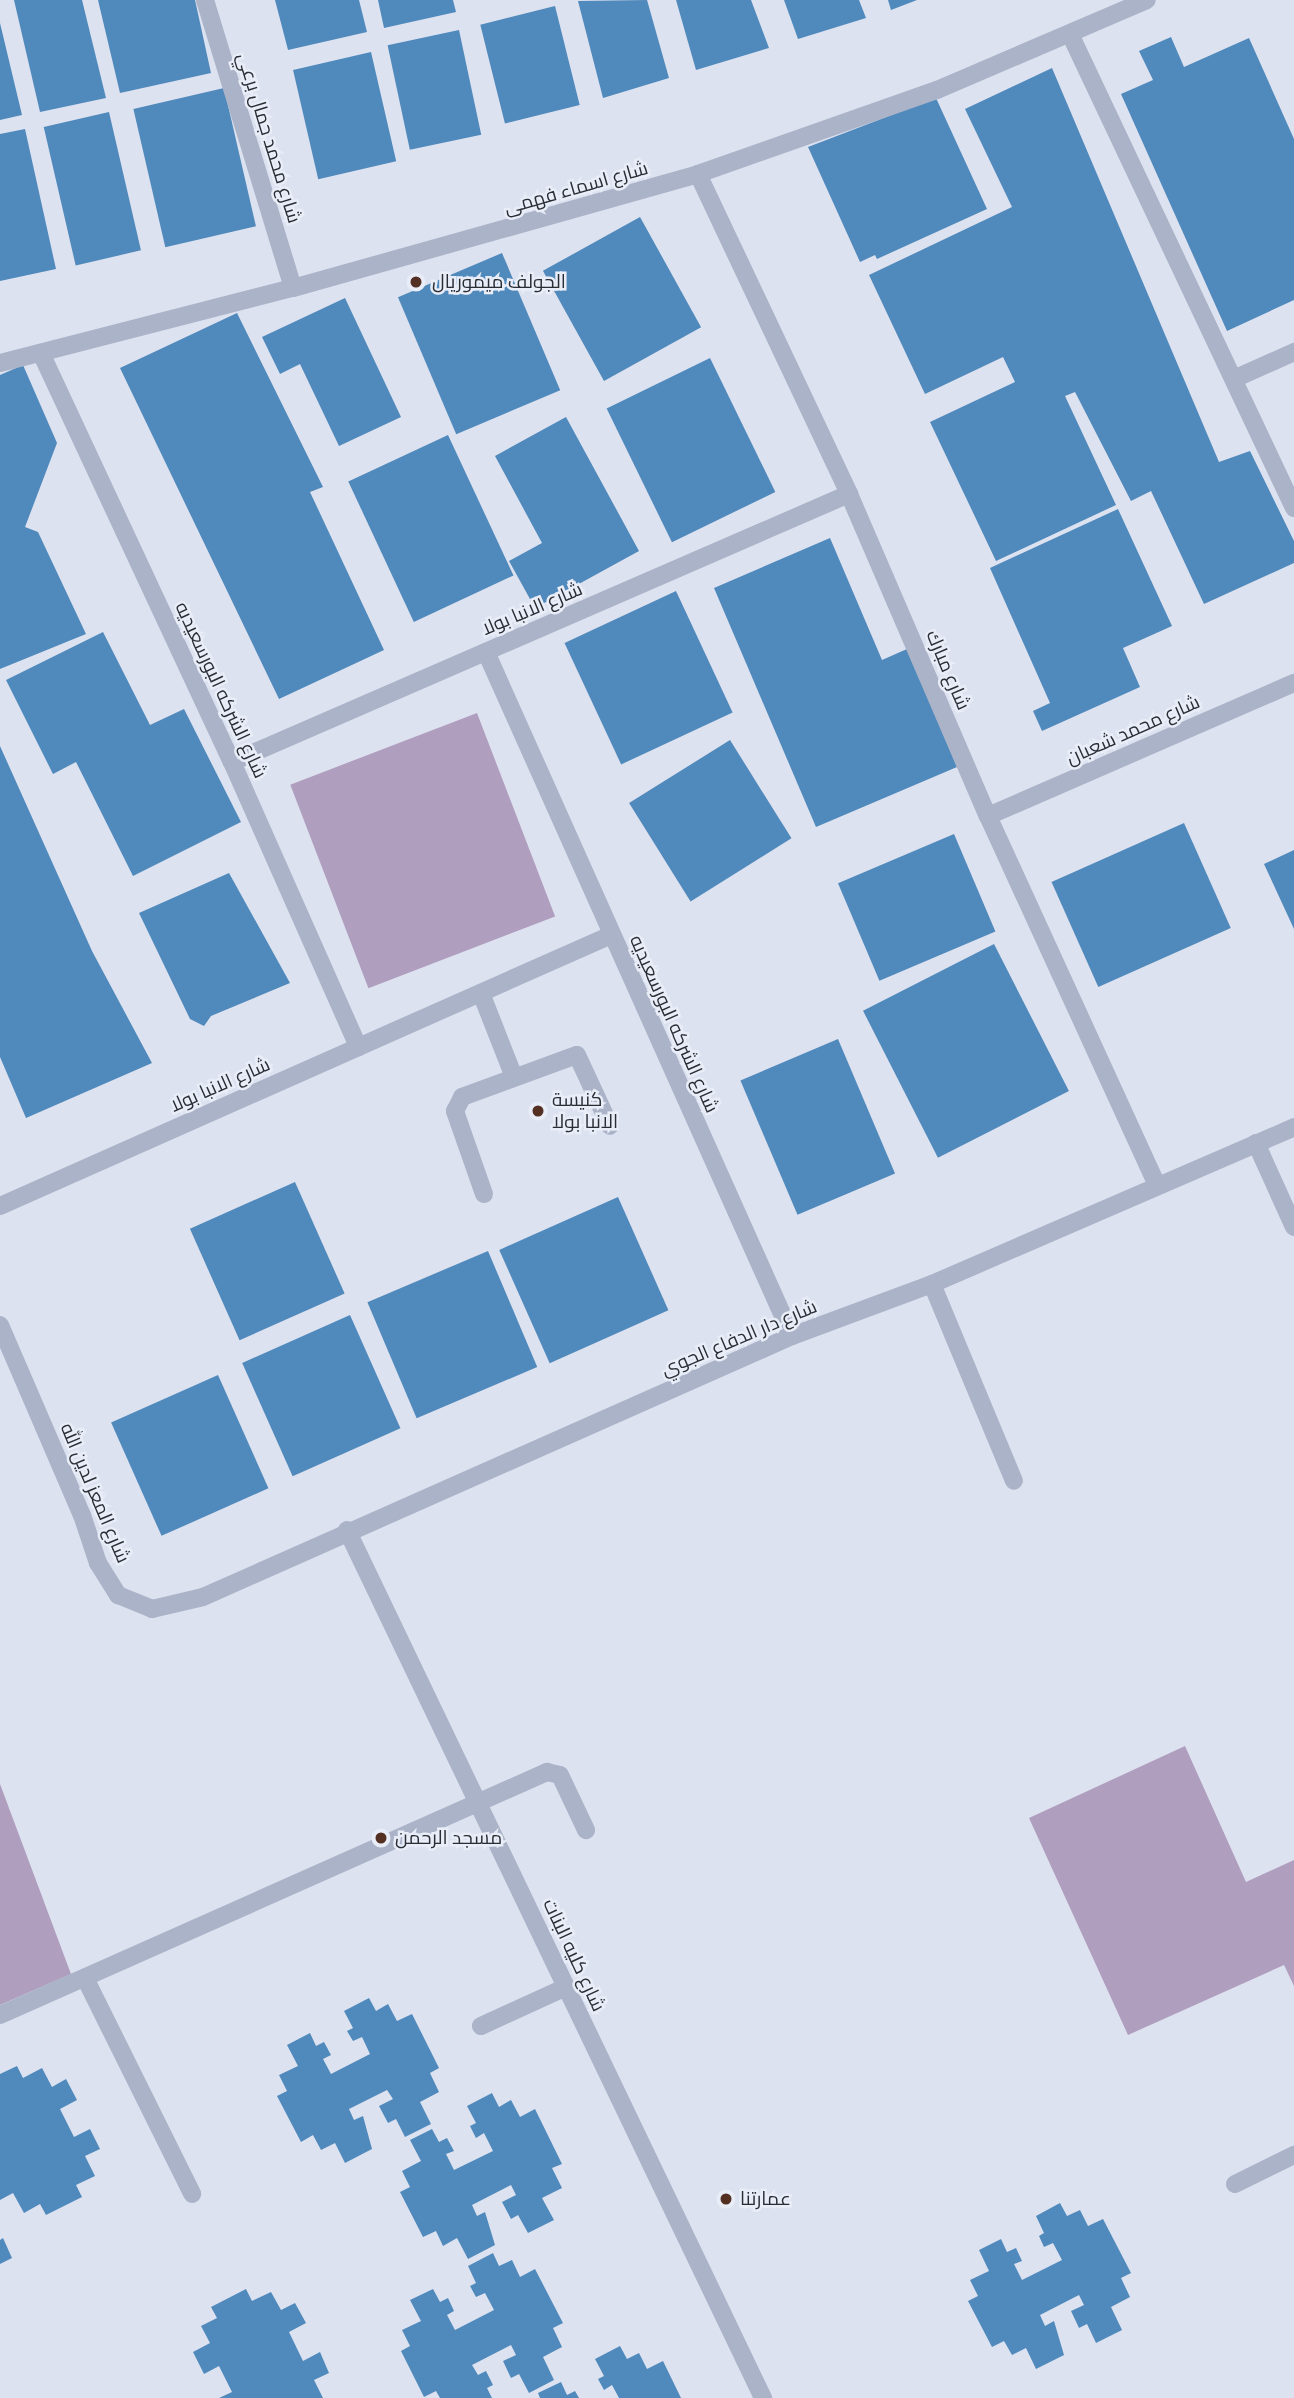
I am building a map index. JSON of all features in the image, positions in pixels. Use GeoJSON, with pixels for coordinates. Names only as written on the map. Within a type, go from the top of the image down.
{"type":"FeatureCollection","features":[{"type":"Feature","properties":{"kind":"street","name":"شارع محمد جمال برعي"},"geometry":{"type":"LineString","coordinates":[[205,0],[293,288]]}},
{"type":"Feature","properties":{"kind":"street","name":"شارع اسماء فهمى"},"geometry":{"type":"LineString","coordinates":[[0,363],[293,288],[698,174],[819,134],[1070,36],[1147,0]]}},
{"type":"Feature","properties":{"kind":"street"},"geometry":{"type":"LineString","coordinates":[[1070,36],[1236,378],[1294,508]]}},
{"type":"Feature","properties":{"kind":"street","name":"شارع مبارك"},"geometry":{"type":"LineString","coordinates":[[698,174],[849,494],[988,816],[1157,1185]]}},
{"type":"Feature","properties":{"kind":"street"},"geometry":{"type":"LineString","coordinates":[[1236,378],[1294,352]]}},
{"type":"Feature","properties":{"kind":"street","name":"شارع الشركه البورسعيديه"},"geometry":{"type":"LineString","coordinates":[[41,353],[232,762],[358,1047]]}},
{"type":"Feature","properties":{"kind":"street","name":"شارع الانبا بولا"},"geometry":{"type":"LineString","coordinates":[[232,762],[849,494]]}},
{"type":"Feature","properties":{"kind":"street","name":"شارع الشركه البورسعيديه"},"geometry":{"type":"LineString","coordinates":[[486,652],[792,1336]]}},
{"type":"Feature","properties":{"kind":"street","name":"شارع محمد شعبان"},"geometry":{"type":"LineString","coordinates":[[988,816],[1294,683]]}},
{"type":"Feature","properties":{"kind":"street","name":"شارع الانبا بولا"},"geometry":{"type":"LineString","coordinates":[[0,1206],[611,935]]}},
{"type":"Feature","properties":{"kind":"street"},"geometry":{"type":"LineString","coordinates":[[481,993],[514,1077]]}},
{"type":"Feature","properties":{"kind":"street"},"geometry":{"type":"LineString","coordinates":[[484,1194],[455,1105],[462,1097],[577,1055],[610,1125]]}},
{"type":"Feature","properties":{"kind":"street","name":"شارع دار الدفاع الجوي"},"geometry":{"type":"LineString","coordinates":[[203,1597],[347,1530],[792,1336],[932,1284],[1294,1127]]}},
{"type":"Feature","properties":{"kind":"street"},"geometry":{"type":"LineString","coordinates":[[1256,1143],[1294,1227]]}},
{"type":"Feature","properties":{"kind":"street"},"geometry":{"type":"LineString","coordinates":[[932,1284],[1014,1481]]}},
{"type":"Feature","properties":{"kind":"street","name":"شارع المعز لدين الله"},"geometry":{"type":"LineString","coordinates":[[0,1325],[82,1515],[97,1563],[118,1595],[152,1609],[203,1597]]}},
{"type":"Feature","properties":{"kind":"street","name":"شارع كليه البنات"},"geometry":{"type":"LineString","coordinates":[[347,1530],[763,2398]]}},
{"type":"Feature","properties":{"kind":"street"},"geometry":{"type":"LineString","coordinates":[[0,2015],[554,1772],[563,1781],[586,1830]]}},
{"type":"Feature","properties":{"kind":"street"},"geometry":{"type":"LineString","coordinates":[[85,1978],[192,2194]]}},
{"type":"Feature","properties":{"kind":"street"},"geometry":{"type":"LineString","coordinates":[[481,2026],[566,1987]]}},
{"type":"Feature","properties":{"kind":"street"},"geometry":{"type":"LineString","coordinates":[[1235,2184],[1294,2155]]}},
{"type":"Feature","properties":{"kind":"shaded area"},"geometry":{"type":"Polygon","coordinates":[[[477,713],[555,917],[368,988],[290,785],[477,713]]]}},
{"type":"Feature","properties":{"kind":"shaded area"},"geometry":{"type":"Polygon","coordinates":[[[1185,1746],[1246,1882],[1294,1860],[1294,1986],[1284,1965],[1128,2035],[1029,1818],[1185,1746]]]}},
{"type":"Feature","properties":{"kind":"shaded area"},"geometry":{"type":"Polygon","coordinates":[[[0,1784],[71,1974],[0,2005],[0,1784]]]}},
{"type":"Feature","properties":{"kind":"building"},"geometry":{"type":"Polygon","coordinates":[[[14,0],[82,0],[106,98],[40,112],[14,0]]]}},
{"type":"Feature","properties":{"kind":"building"},"geometry":{"type":"Polygon","coordinates":[[[98,0],[195,0],[211,73],[120,93],[98,0]]]}},
{"type":"Feature","properties":{"kind":"building"},"geometry":{"type":"Polygon","coordinates":[[[275,0],[359,0],[367,32],[288,50],[275,0]]]}},
{"type":"Feature","properties":{"kind":"building"},"geometry":{"type":"Polygon","coordinates":[[[378,0],[453,0],[456,12],[384,28],[378,0]]]}},
{"type":"Feature","properties":{"kind":"building"},"geometry":{"type":"Polygon","coordinates":[[[647,0],[669,78],[603,98],[578,1],[647,0]]]}},
{"type":"Feature","properties":{"kind":"building"},"geometry":{"type":"Polygon","coordinates":[[[676,0],[751,0],[769,48],[696,70],[676,0]]]}},
{"type":"Feature","properties":{"kind":"building"},"geometry":{"type":"Polygon","coordinates":[[[784,0],[859,0],[866,18],[798,39],[784,0]]]}},
{"type":"Feature","properties":{"kind":"building"},"geometry":{"type":"Polygon","coordinates":[[[888,0],[917,0],[891,10],[888,0]]]}},
{"type":"Feature","properties":{"kind":"building"},"geometry":{"type":"Polygon","coordinates":[[[555,6],[580,105],[505,124],[480,25],[555,6]]]}},
{"type":"Feature","properties":{"kind":"building"},"geometry":{"type":"Polygon","coordinates":[[[0,23],[22,115],[0,120],[0,23]]]}},
{"type":"Feature","properties":{"kind":"building"},"geometry":{"type":"Polygon","coordinates":[[[459,30],[481,135],[410,150],[388,45],[459,30]]]}},
{"type":"Feature","properties":{"kind":"building"},"geometry":{"type":"Polygon","coordinates":[[[1171,37],[1184,67],[1249,38],[1294,139],[1294,300],[1227,331],[1121,94],[1153,80],[1139,51],[1171,37]]]}},
{"type":"Feature","properties":{"kind":"building"},"geometry":{"type":"Polygon","coordinates":[[[371,52],[396,161],[318,179],[293,70],[371,52]]]}},
{"type":"Feature","properties":{"kind":"building"},"geometry":{"type":"Polygon","coordinates":[[[1052,68],[1219,462],[1250,451],[1294,541],[1294,563],[1204,604],[1151,491],[1131,501],[1075,392],[1065,396],[1116,505],[996,561],[930,422],[1015,382],[1003,357],[925,394],[869,275],[1012,207],[965,109],[1052,68]]]}},
{"type":"Feature","properties":{"kind":"building"},"geometry":{"type":"Polygon","coordinates":[[[224,88],[256,226],[165,247],[133,109],[224,88]]]}},
{"type":"Feature","properties":{"kind":"building"},"geometry":{"type":"Polygon","coordinates":[[[936,98],[987,209],[877,259],[875,255],[860,262],[808,147],[936,98]]]}},
{"type":"Feature","properties":{"kind":"building"},"geometry":{"type":"Polygon","coordinates":[[[109,112],[141,250],[76,265],[44,127],[109,112]]]}},
{"type":"Feature","properties":{"kind":"building"},"geometry":{"type":"Polygon","coordinates":[[[25,129],[56,269],[0,281],[0,134],[25,129]]]}},
{"type":"Feature","properties":{"kind":"building"},"geometry":{"type":"Polygon","coordinates":[[[640,217],[701,327],[604,381],[543,271],[640,217]]]}},
{"type":"Feature","properties":{"kind":"building"},"geometry":{"type":"Polygon","coordinates":[[[502,253],[560,390],[456,434],[398,297],[502,253]]]}},
{"type":"Feature","properties":{"kind":"building"},"geometry":{"type":"Polygon","coordinates":[[[345,298],[401,417],[339,446],[300,364],[280,374],[262,337],[345,298]]]}},
{"type":"Feature","properties":{"kind":"building"},"geometry":{"type":"Polygon","coordinates":[[[237,313],[323,487],[310,492],[384,650],[279,699],[120,368],[237,313]]]}},
{"type":"Feature","properties":{"kind":"building"},"geometry":{"type":"Polygon","coordinates":[[[710,358],[775,492],[672,542],[607,408],[710,358]]]}},
{"type":"Feature","properties":{"kind":"building"},"geometry":{"type":"Polygon","coordinates":[[[23,365],[57,443],[25,527],[38,532],[86,634],[0,669],[0,375],[23,365]]]}},
{"type":"Feature","properties":{"kind":"building"},"geometry":{"type":"Polygon","coordinates":[[[566,417],[639,551],[535,608],[509,561],[542,543],[495,456],[566,417]]]}},
{"type":"Feature","properties":{"kind":"building"},"geometry":{"type":"Polygon","coordinates":[[[448,435],[514,575],[414,622],[348,481],[448,435]]]}},
{"type":"Feature","properties":{"kind":"building"},"geometry":{"type":"Polygon","coordinates":[[[1118,509],[1172,626],[1123,648],[1140,687],[1042,731],[1033,711],[1050,703],[990,568],[1118,509]]]}},
{"type":"Feature","properties":{"kind":"building"},"geometry":{"type":"Polygon","coordinates":[[[830,538],[882,660],[907,649],[957,767],[816,827],[714,588],[830,538]]]}},
{"type":"Feature","properties":{"kind":"building"},"geometry":{"type":"Polygon","coordinates":[[[676,591],[733,712],[621,764],[565,643],[676,591]]]}},
{"type":"Feature","properties":{"kind":"building"},"geometry":{"type":"Polygon","coordinates":[[[103,632],[150,725],[184,709],[241,822],[133,876],[76,762],[53,774],[6,680],[103,632]]]}},
{"type":"Feature","properties":{"kind":"building"},"geometry":{"type":"Polygon","coordinates":[[[730,740],[791,838],[691,901],[629,803],[730,740]]]}},
{"type":"Feature","properties":{"kind":"building"},"geometry":{"type":"Polygon","coordinates":[[[0,746],[92,951],[152,1063],[26,1118],[0,1057],[0,746]]]}},
{"type":"Feature","properties":{"kind":"building"},"geometry":{"type":"Polygon","coordinates":[[[1184,823],[1231,928],[1098,987],[1052,882],[1184,823]]]}},
{"type":"Feature","properties":{"kind":"building"},"geometry":{"type":"Polygon","coordinates":[[[954,834],[995,932],[879,981],[838,883],[954,834]]]}},
{"type":"Feature","properties":{"kind":"building"},"geometry":{"type":"Polygon","coordinates":[[[1294,850],[1294,929],[1264,864],[1294,850]]]}},
{"type":"Feature","properties":{"kind":"building"},"geometry":{"type":"Polygon","coordinates":[[[229,873],[290,983],[211,1016],[204,1026],[190,1019],[139,913],[229,873]]]}},
{"type":"Feature","properties":{"kind":"building"},"geometry":{"type":"Polygon","coordinates":[[[994,944],[1069,1091],[938,1158],[863,1011],[994,944]]]}},
{"type":"Feature","properties":{"kind":"building"},"geometry":{"type":"Polygon","coordinates":[[[838,1039],[895,1173],[797,1215],[740,1080],[838,1039]]]}},
{"type":"Feature","properties":{"kind":"building"},"geometry":{"type":"Polygon","coordinates":[[[295,1182],[345,1293],[240,1340],[190,1229],[295,1182]]]}},
{"type":"Feature","properties":{"kind":"building"},"geometry":{"type":"Polygon","coordinates":[[[618,1197],[668,1310],[550,1363],[499,1250],[618,1197]]]}},
{"type":"Feature","properties":{"kind":"building"},"geometry":{"type":"Polygon","coordinates":[[[488,1251],[537,1367],[417,1418],[367,1302],[488,1251]]]}},
{"type":"Feature","properties":{"kind":"building"},"geometry":{"type":"Polygon","coordinates":[[[350,1315],[400,1428],[293,1476],[242,1363],[350,1315]]]}},
{"type":"Feature","properties":{"kind":"building"},"geometry":{"type":"Polygon","coordinates":[[[218,1375],[268,1488],[162,1536],[111,1423],[218,1375]]]}},
{"type":"Feature","properties":{"kind":"building"},"geometry":{"type":"Polygon","coordinates":[[[369,1998],[376,2011],[388,2004],[397,2021],[412,2014],[439,2068],[430,2073],[439,2092],[420,2102],[431,2124],[405,2137],[396,2119],[388,2123],[379,2106],[393,2099],[387,2090],[349,2109],[354,2120],[363,2116],[372,2149],[345,2163],[335,2143],[321,2150],[313,2135],[301,2142],[277,2096],[287,2091],[279,2075],[298,2066],[287,2045],[310,2033],[316,2046],[324,2042],[331,2055],[323,2059],[331,2074],[370,2054],[362,2037],[353,2041],[347,2031],[353,2028],[344,2011],[369,1998]]]}},
{"type":"Feature","properties":{"kind":"building"},"geometry":{"type":"Polygon","coordinates":[[[17,2066],[23,2078],[42,2068],[52,2087],[66,2079],[77,2100],[60,2109],[74,2137],[90,2129],[100,2149],[85,2156],[95,2176],[76,2185],[82,2197],[46,2215],[40,2204],[24,2213],[13,2193],[0,2200],[0,2074],[17,2066]]]}},
{"type":"Feature","properties":{"kind":"building"},"geometry":{"type":"Polygon","coordinates":[[[492,2093],[499,2107],[511,2100],[520,2117],[535,2109],[562,2164],[552,2168],[562,2188],[542,2198],[554,2220],[528,2233],[518,2215],[511,2219],[502,2202],[516,2195],[511,2185],[472,2205],[477,2216],[485,2212],[495,2245],[468,2259],[457,2238],[443,2246],[436,2231],[423,2237],[400,2192],[410,2187],[402,2171],[421,2161],[410,2140],[432,2129],[439,2142],[447,2138],[454,2151],[446,2154],[454,2170],[493,2151],[484,2133],[476,2138],[470,2126],[476,2123],[467,2106],[492,2093]]]}},
{"type":"Feature","properties":{"kind":"building"},"geometry":{"type":"Polygon","coordinates":[[[1060,2203],[1067,2216],[1080,2210],[1088,2226],[1103,2219],[1131,2273],[1121,2278],[1130,2297],[1111,2307],[1122,2330],[1096,2343],[1087,2324],[1079,2328],[1071,2311],[1084,2305],[1079,2295],[1040,2315],[1045,2326],[1054,2321],[1064,2355],[1036,2369],[1026,2348],[1012,2355],[1004,2341],[992,2347],[968,2301],[978,2296],[970,2280],[989,2271],[979,2250],[1001,2239],[1007,2252],[1016,2248],[1022,2261],[1014,2264],[1022,2280],[1062,2260],[1053,2243],[1044,2247],[1039,2236],[1044,2233],[1036,2216],[1060,2203]]]}},
{"type":"Feature","properties":{"kind":"building"},"geometry":{"type":"Polygon","coordinates":[[[3,2238],[12,2258],[0,2264],[0,2240],[3,2238]]]}},
{"type":"Feature","properties":{"kind":"building"},"geometry":{"type":"Polygon","coordinates":[[[493,2253],[499,2266],[512,2260],[520,2277],[535,2269],[563,2323],[553,2328],[562,2347],[543,2357],[554,2380],[529,2393],[519,2374],[511,2378],[503,2361],[516,2355],[511,2345],[472,2365],[478,2375],[486,2371],[493,2385],[487,2388],[492,2398],[440,2398],[436,2391],[424,2397],[401,2351],[410,2346],[402,2330],[421,2321],[410,2300],[433,2289],[440,2302],[448,2298],[454,2311],[447,2315],[455,2330],[494,2310],[485,2293],[476,2297],[470,2286],[476,2283],[468,2266],[493,2253]]]}},
{"type":"Feature","properties":{"kind":"building"},"geometry":{"type":"Polygon","coordinates":[[[246,2289],[252,2301],[271,2292],[281,2310],[295,2303],[306,2323],[289,2332],[303,2361],[320,2352],[329,2373],[314,2380],[323,2398],[219,2398],[232,2392],[219,2366],[204,2374],[193,2352],[210,2343],[201,2326],[217,2318],[211,2307],[246,2289]]]}},
{"type":"Feature","properties":{"kind":"building"},"geometry":{"type":"Polygon","coordinates":[[[620,2346],[627,2359],[639,2353],[647,2369],[663,2361],[681,2398],[619,2398],[612,2385],[604,2390],[598,2379],[604,2376],[595,2359],[620,2346]]]}},
{"type":"Feature","properties":{"kind":"building"},"geometry":{"type":"Polygon","coordinates":[[[561,2382],[567,2395],[575,2391],[579,2398],[540,2398],[538,2393],[561,2382]]]}},
{"type":"Feature","properties":{"kind":"place","name":"الجولف ميموريال"},"geometry":{"type":"Point","coordinates":[416,282]}},
{"type":"Feature","properties":{"kind":"place","name":"كنيسة الانبا بولا"},"geometry":{"type":"Point","coordinates":[538,1111]}},
{"type":"Feature","properties":{"kind":"place","name":"مسجد الرحمن"},"geometry":{"type":"Point","coordinates":[381,1838]}},
{"type":"Feature","properties":{"kind":"place","name":"عمارتنا"},"geometry":{"type":"Point","coordinates":[726,2199]}}]}
